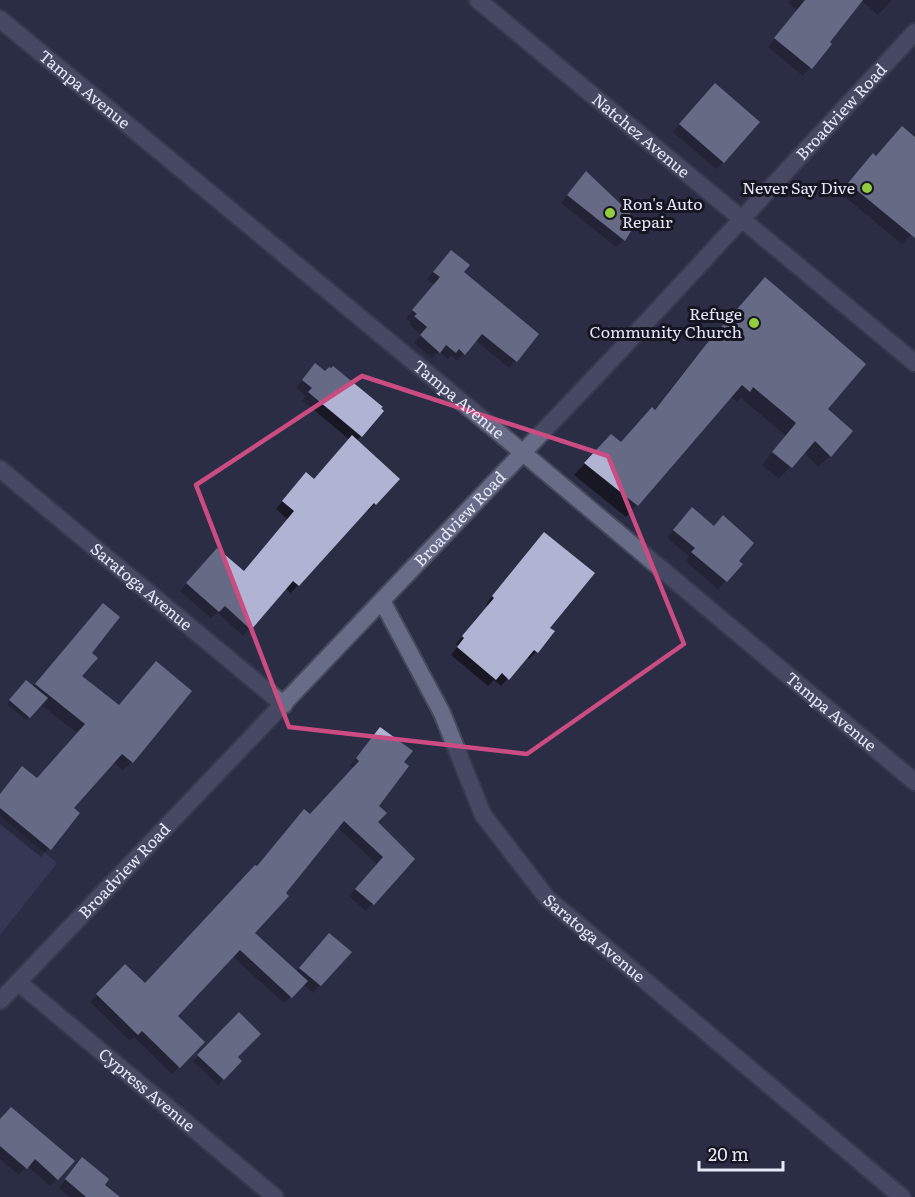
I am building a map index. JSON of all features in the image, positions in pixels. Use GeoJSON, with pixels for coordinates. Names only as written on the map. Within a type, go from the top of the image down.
{"type":"FeatureCollection","features":[{"type":"Feature","properties":{"kind":"street","name":"Natchez Avenue"},"geometry":{"type":"LineString","coordinates":[[478,0],[915,363]]}},
{"type":"Feature","properties":{"kind":"street","name":"Tampa Avenue"},"geometry":{"type":"LineString","coordinates":[[0,18],[915,782]]}},
{"type":"Feature","properties":{"kind":"street","name":"Broadview Road"},"geometry":{"type":"LineString","coordinates":[[0,1001],[284,705],[743,219],[915,32]]}},
{"type":"Feature","properties":{"kind":"street","name":"Saratoga Avenue"},"geometry":{"type":"LineString","coordinates":[[0,469],[284,705]]}},
{"type":"Feature","properties":{"kind":"street","name":"Saratoga Avenue"},"geometry":{"type":"LineString","coordinates":[[382,601],[442,713],[483,815],[548,899],[903,1197]]}},
{"type":"Feature","properties":{"kind":"street","name":"Cypress Avenue"},"geometry":{"type":"LineString","coordinates":[[18,982],[275,1197]]}},
{"type":"Feature","properties":{"kind":"highlighted area"},"geometry":{"type":"Polygon","coordinates":[[[362,376],[608,456],[684,644],[527,754],[289,727],[196,485],[362,376]]]}},
{"type":"Feature","properties":{"kind":"shaded area"},"geometry":{"type":"Polygon","coordinates":[[[0,816],[57,863],[0,935],[0,816]]]}},
{"type":"Feature","properties":{"kind":"building"},"geometry":{"type":"Polygon","coordinates":[[[805,0],[863,0],[812,69],[774,38],[805,0]]]}},
{"type":"Feature","properties":{"kind":"building"},"geometry":{"type":"Polygon","coordinates":[[[715,83],[760,122],[724,163],[679,124],[715,83]]]}},
{"type":"Feature","properties":{"kind":"building"},"geometry":{"type":"Polygon","coordinates":[[[902,126],[915,137],[915,238],[848,183],[873,153],[876,156],[902,126]]]}},
{"type":"Feature","properties":{"kind":"building"},"geometry":{"type":"Polygon","coordinates":[[[586,171],[629,212],[636,223],[625,241],[567,195],[586,171]]]}},
{"type":"Feature","properties":{"kind":"building"},"geometry":{"type":"Polygon","coordinates":[[[451,250],[470,265],[464,272],[539,334],[517,362],[482,334],[465,355],[459,349],[456,353],[446,345],[440,353],[420,335],[427,327],[414,316],[417,314],[412,310],[440,277],[433,272],[451,250]]]}},
{"type":"Feature","properties":{"kind":"building"},"geometry":{"type":"Polygon","coordinates":[[[765,277],[866,364],[828,409],[853,431],[831,457],[815,441],[792,468],[772,452],[796,423],[753,387],[750,392],[742,385],[638,506],[584,463],[611,434],[621,442],[652,407],[655,410],[704,347],[765,277]]]}},
{"type":"Feature","properties":{"kind":"building"},"geometry":{"type":"Polygon","coordinates":[[[315,363],[325,371],[333,366],[383,407],[381,408],[384,411],[362,437],[308,392],[312,388],[302,380],[315,363]]]}},
{"type":"Feature","properties":{"kind":"building"},"geometry":{"type":"Polygon","coordinates":[[[352,435],[400,479],[376,505],[374,503],[299,586],[293,581],[251,630],[225,606],[219,612],[186,583],[217,548],[244,571],[294,511],[282,501],[306,472],[314,479],[352,435]]]}},
{"type":"Feature","properties":{"kind":"building"},"geometry":{"type":"Polygon","coordinates":[[[692,507],[714,526],[723,515],[754,543],[739,561],[743,564],[727,582],[691,552],[695,548],[673,530],[692,507]]]}},
{"type":"Feature","properties":{"kind":"building"},"geometry":{"type":"Polygon","coordinates":[[[544,532],[595,573],[550,628],[555,631],[538,653],[534,650],[509,680],[502,673],[496,680],[457,647],[464,638],[462,636],[494,598],[492,596],[544,532]]]}},
{"type":"Feature","properties":{"kind":"building"},"geometry":{"type":"Polygon","coordinates":[[[103,603],[120,617],[92,653],[98,658],[82,676],[119,705],[156,661],[192,691],[133,763],[122,754],[74,808],[80,813],[51,850],[0,808],[0,794],[22,766],[37,778],[85,724],[35,684],[103,603]]]}},
{"type":"Feature","properties":{"kind":"building"},"geometry":{"type":"Polygon","coordinates":[[[26,680],[48,698],[30,718],[9,700],[26,680]]]}},
{"type":"Feature","properties":{"kind":"building"},"geometry":{"type":"Polygon","coordinates":[[[380,727],[413,751],[404,762],[409,766],[379,806],[387,813],[378,822],[415,859],[374,905],[355,889],[383,857],[344,821],[286,893],[289,896],[255,933],[308,981],[292,998],[240,950],[178,1016],[205,1042],[180,1068],[142,1031],[138,1035],[96,994],[125,964],[145,983],[255,865],[257,866],[304,809],[310,814],[359,761],[356,758],[380,727]]]}},
{"type":"Feature","properties":{"kind":"building"},"geometry":{"type":"Polygon","coordinates":[[[329,933],[352,952],[321,986],[299,968],[329,933]]]}},
{"type":"Feature","properties":{"kind":"building"},"geometry":{"type":"Polygon","coordinates":[[[239,1012],[261,1034],[238,1057],[242,1061],[224,1080],[197,1055],[239,1012]]]}},
{"type":"Feature","properties":{"kind":"building"},"geometry":{"type":"Polygon","coordinates":[[[11,1107],[75,1161],[58,1180],[35,1159],[27,1169],[0,1146],[0,1119],[11,1107]]]}},
{"type":"Feature","properties":{"kind":"building"},"geometry":{"type":"Polygon","coordinates":[[[82,1157],[109,1179],[105,1185],[120,1197],[86,1197],[65,1179],[82,1157]]]}},
{"type":"Feature","properties":{"kind":"place","name":"Never Say Dive"},"geometry":{"type":"Point","coordinates":[867,188]}},
{"type":"Feature","properties":{"kind":"place","name":"Ron's Auto Repair"},"geometry":{"type":"Point","coordinates":[610,213]}},
{"type":"Feature","properties":{"kind":"place","name":"Refuge Community Church"},"geometry":{"type":"Point","coordinates":[754,323]}}]}
